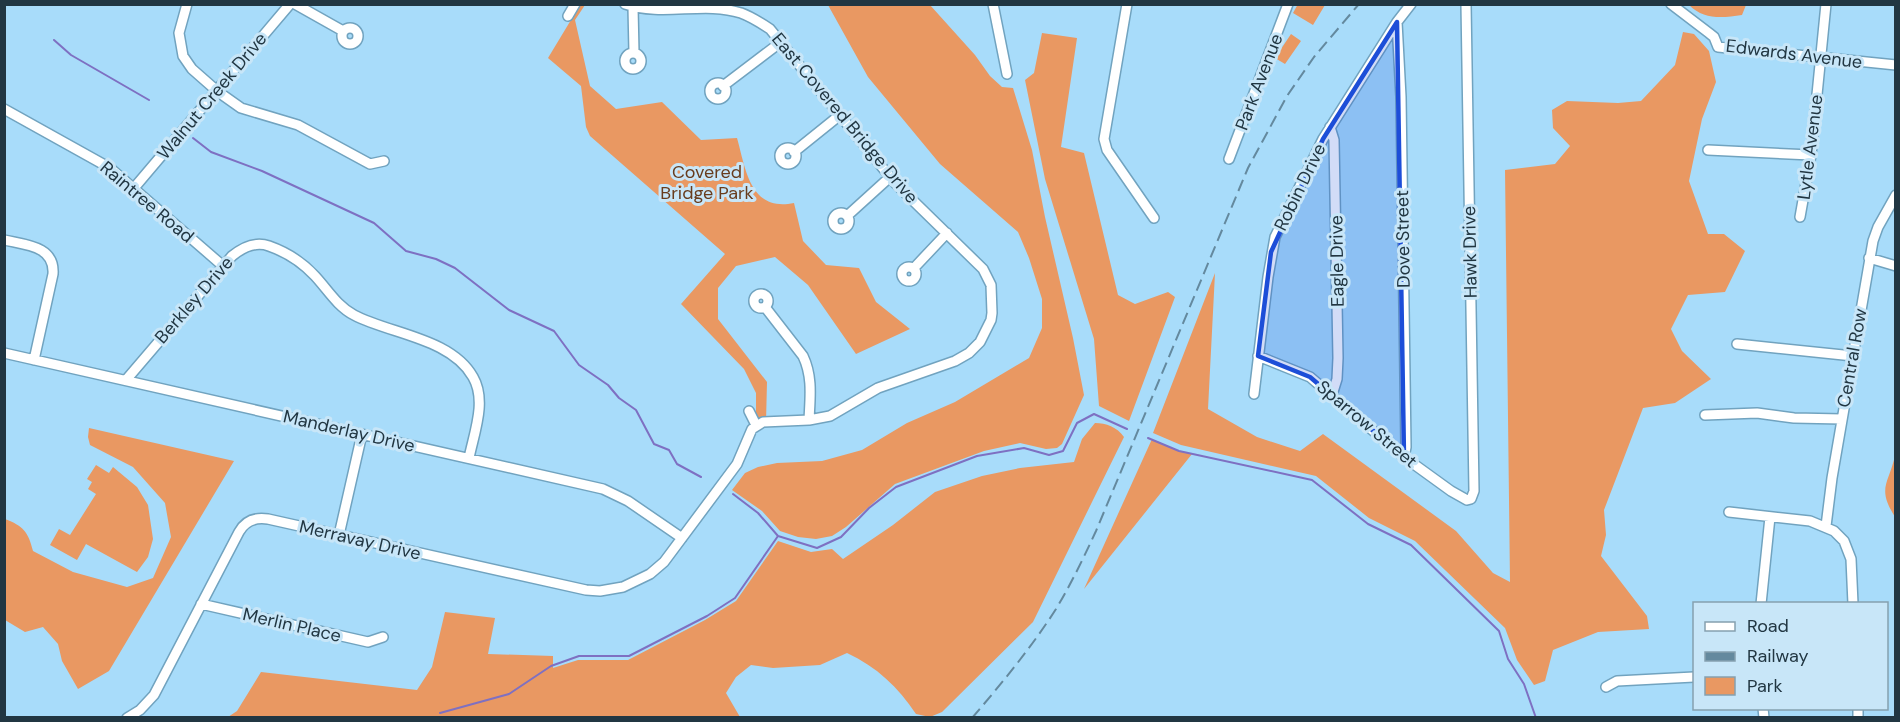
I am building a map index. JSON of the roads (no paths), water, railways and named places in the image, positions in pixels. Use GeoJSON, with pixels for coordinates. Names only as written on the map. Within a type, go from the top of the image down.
{"type":"FeatureCollection","features":[{"type":"Feature","properties":{"kind":"street"},"geometry":{"type":"LineString","coordinates":[[187,4],[179,33],[183,56],[192,69],[217,92],[241,108],[298,125],[370,164],[384,161]]}},
{"type":"Feature","properties":{"kind":"street","name":"Walnut Creek Drive"},"geometry":{"type":"LineString","coordinates":[[134,188],[290,4]]}},
{"type":"Feature","properties":{"kind":"street"},"geometry":{"type":"LineString","coordinates":[[295,4],[343,31]]}},
{"type":"Feature","properties":{"kind":"street"},"geometry":{"type":"LineString","coordinates":[[568,16],[575,4]]}},
{"type":"Feature","properties":{"kind":"street"},"geometry":{"type":"LineString","coordinates":[[993,4],[1007,74]]}},
{"type":"Feature","properties":{"kind":"street"},"geometry":{"type":"LineString","coordinates":[[1127,4],[1104,139],[1107,150],[1154,218]]}},
{"type":"Feature","properties":{"kind":"street","name":"Park Avenue"},"geometry":{"type":"LineString","coordinates":[[1228,159],[1288,4]]}},
{"type":"Feature","properties":{"kind":"street","name":"Robin Drive"},"geometry":{"type":"LineString","coordinates":[[1254,393],[1275,237],[1330,127],[1411,4]]}},
{"type":"Feature","properties":{"kind":"street","name":"Hawk Drive"},"geometry":{"type":"LineString","coordinates":[[1466,4],[1474,491],[1471,499]]}},
{"type":"Feature","properties":{"kind":"street","name":"Edwards Avenue"},"geometry":{"type":"LineString","coordinates":[[1671,4],[1709,33],[1718,47],[1896,65]]}},
{"type":"Feature","properties":{"kind":"street","name":"Lytle Avenue"},"geometry":{"type":"LineString","coordinates":[[1800,217],[1810,155],[1826,4]]}},
{"type":"Feature","properties":{"kind":"street"},"geometry":{"type":"LineString","coordinates":[[629,6],[633,53]]}},
{"type":"Feature","properties":{"kind":"street","name":"East Covered Bridge Drive"},"geometry":{"type":"LineString","coordinates":[[629,6],[651,10],[726,10],[741,13],[770,29],[890,177],[979,264],[991,285],[993,297],[991,320],[980,342],[969,353],[955,361],[878,387],[830,416],[809,420],[772,421],[756,425]]}},
{"type":"Feature","properties":{"kind":"street","name":"Dove Street"},"geometry":{"type":"LineString","coordinates":[[1397,22],[1401,97],[1407,447],[1404,457]]}},
{"type":"Feature","properties":{"kind":"street"},"geometry":{"type":"LineString","coordinates":[[723,86],[781,42]]}},
{"type":"Feature","properties":{"kind":"street","name":"Raintree Road"},"geometry":{"type":"LineString","coordinates":[[4,109],[102,162],[223,266]]}},
{"type":"Feature","properties":{"kind":"street"},"geometry":{"type":"LineString","coordinates":[[794,152],[840,115]]}},
{"type":"Feature","properties":{"kind":"street","name":"Eagle Drive"},"geometry":{"type":"LineString","coordinates":[[1330,127],[1334,140],[1338,358],[1337,379],[1332,395]]}},
{"type":"Feature","properties":{"kind":"street"},"geometry":{"type":"LineString","coordinates":[[1708,150],[1810,155]]}},
{"type":"Feature","properties":{"kind":"street"},"geometry":{"type":"LineString","coordinates":[[847,216],[890,177]]}},
{"type":"Feature","properties":{"kind":"street","name":"Central Row"},"geometry":{"type":"LineString","coordinates":[[1827,526],[1832,478],[1869,258],[1878,227],[1896,195]]}},
{"type":"Feature","properties":{"kind":"street"},"geometry":{"type":"LineString","coordinates":[[914,268],[947,233]]}},
{"type":"Feature","properties":{"kind":"street"},"geometry":{"type":"LineString","coordinates":[[4,240],[40,249],[52,262],[53,274],[34,360]]}},
{"type":"Feature","properties":{"kind":"street","name":"Berkley Drive"},"geometry":{"type":"LineString","coordinates":[[126,380],[232,256],[245,247],[258,244],[271,246],[308,269],[336,301],[349,312],[368,322],[414,336],[441,349],[459,362],[475,381],[480,401],[469,458]]}},
{"type":"Feature","properties":{"kind":"street"},"geometry":{"type":"LineString","coordinates":[[1869,258],[1896,266]]}},
{"type":"Feature","properties":{"kind":"street"},"geometry":{"type":"LineString","coordinates":[[765,307],[803,356],[808,366],[810,374],[809,420]]}},
{"type":"Feature","properties":{"kind":"street"},"geometry":{"type":"LineString","coordinates":[[1737,344],[1853,356]]}},
{"type":"Feature","properties":{"kind":"street","name":"Manderlay Drive"},"geometry":{"type":"LineString","coordinates":[[4,353],[603,489],[628,501],[682,538]]}},
{"type":"Feature","properties":{"kind":"street","name":"Sparrow Street"},"geometry":{"type":"LineString","coordinates":[[1258,356],[1303,373],[1404,457],[1451,491],[1467,500],[1471,499]]}},
{"type":"Feature","properties":{"kind":"street"},"geometry":{"type":"LineString","coordinates":[[682,538],[737,464],[752,429],[756,425],[749,411]]}},
{"type":"Feature","properties":{"kind":"street"},"geometry":{"type":"LineString","coordinates":[[1705,415],[1757,413],[1802,418],[1842,419]]}},
{"type":"Feature","properties":{"kind":"street"},"geometry":{"type":"LineString","coordinates":[[339,535],[362,434]]}},
{"type":"Feature","properties":{"kind":"street"},"geometry":{"type":"LineString","coordinates":[[1729,512],[1810,521],[1827,526],[1844,541],[1849,552],[1854,602]]}},
{"type":"Feature","properties":{"kind":"street"},"geometry":{"type":"LineString","coordinates":[[1761,602],[1770,517]]}},
{"type":"Feature","properties":{"kind":"street","name":"Merravay Drive"},"geometry":{"type":"LineString","coordinates":[[127,717],[140,710],[154,695],[239,532],[246,523],[261,518],[549,583],[600,591],[623,587],[650,574],[664,562],[682,538]]}},
{"type":"Feature","properties":{"kind":"street","name":"Merlin Place"},"geometry":{"type":"LineString","coordinates":[[201,604],[368,642],[383,637]]}},
{"type":"Feature","properties":{"kind":"street"},"geometry":{"type":"LineString","coordinates":[[1606,687],[1617,681],[1693,676]]}},
{"type":"Feature","properties":{"kind":"waterway"},"geometry":{"type":"LineString","coordinates":[[54,40],[71,55],[149,100]]}},
{"type":"Feature","properties":{"kind":"waterway"},"geometry":{"type":"LineString","coordinates":[[193,138],[211,152],[262,171],[374,223],[406,251],[436,259],[455,268],[509,310],[554,331],[579,365],[608,385],[619,398],[636,410],[654,444],[669,450],[677,464],[701,477]]}},
{"type":"Feature","properties":{"kind":"waterway"},"geometry":{"type":"LineString","coordinates":[[440,713],[509,694],[551,666],[579,656],[629,656],[707,616],[735,598],[778,536],[817,548],[841,537],[869,508],[896,487],[977,456],[1024,448],[1049,455],[1063,451],[1077,423],[1094,414],[1127,429]]}},
{"type":"Feature","properties":{"kind":"waterway"},"geometry":{"type":"LineString","coordinates":[[1148,438],[1179,451],[1312,480],[1368,524],[1411,545],[1499,631],[1508,659],[1524,684],[1536,718]]}},
{"type":"Feature","properties":{"kind":"waterway"},"geometry":{"type":"LineString","coordinates":[[733,494],[758,513],[778,536]]}},
{"type":"Feature","properties":{"kind":"railway"},"geometry":{"type":"LineString","coordinates":[[972,718],[1026,651],[1067,590],[1096,531],[1248,168],[1287,96],[1314,57],[1359,4]]}},
{"type":"Feature","properties":{"kind":"park label","name":"Covered Bridge Park"},"geometry":{"type":"Point","coordinates":[707,182]}}]}
